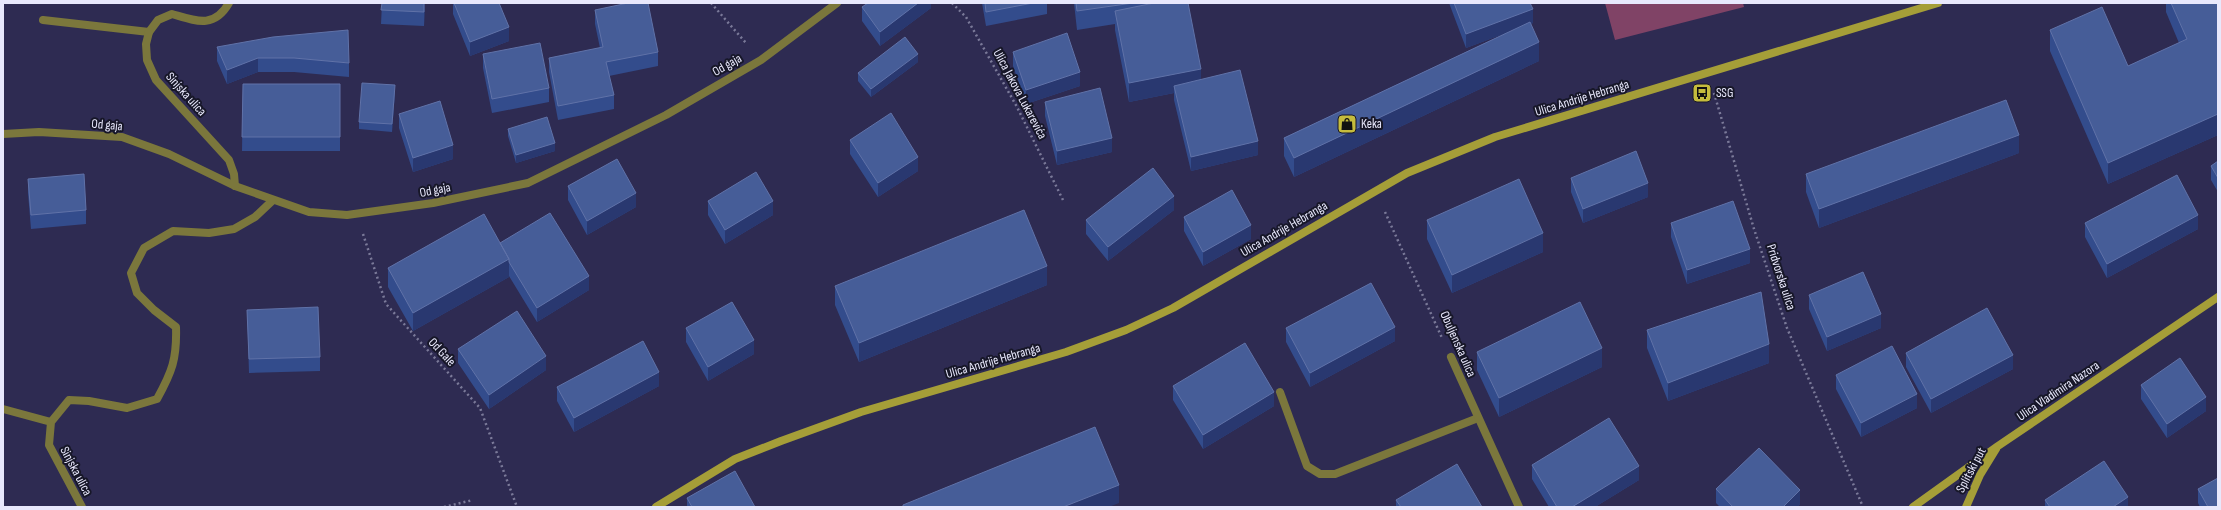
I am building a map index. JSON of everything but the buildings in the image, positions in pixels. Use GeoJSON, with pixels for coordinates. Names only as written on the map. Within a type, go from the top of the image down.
{"type":"FeatureCollection","features":[{"type":"Feature","properties":{"kind":"street"},"geometry":{"type":"LineString","coordinates":[[43,20],[149,32],[158,20],[172,14],[194,20],[210,21],[223,14],[229,3]]}},
{"type":"Feature","properties":{"kind":"street","name":"Od gaja"},"geometry":{"type":"LineString","coordinates":[[3,134],[39,132],[122,137],[169,154],[235,186],[272,201],[309,212],[347,215],[433,203],[528,183],[666,115],[761,60],[837,3]]}},
{"type":"Feature","properties":{"kind":"street","name":"Ulica Andrije Hebranga"},"geometry":{"type":"LineString","coordinates":[[656,507],[735,460],[781,441],[861,412],[1066,352],[1126,330],[1173,308],[1406,173],[1494,137],[1708,71],[1938,3]]}},
{"type":"Feature","properties":{"kind":"street","name":"Sinjska ulica"},"geometry":{"type":"LineString","coordinates":[[149,32],[146,44],[146,60],[156,80],[229,160],[234,174],[235,186]]}},
{"type":"Feature","properties":{"kind":"street"},"geometry":{"type":"LineString","coordinates":[[3,409],[51,422],[69,400],[89,401],[127,408],[157,399],[171,375],[177,349],[176,327],[154,310],[137,293],[131,273],[144,248],[173,231],[209,233],[234,228],[255,217],[272,201]]}},
{"type":"Feature","properties":{"kind":"street","name":"Ulica Vladimira Nazora"},"geometry":{"type":"LineString","coordinates":[[1913,507],[1998,446],[2218,297]]}},
{"type":"Feature","properties":{"kind":"street","name":"Obuljenska ulica"},"geometry":{"type":"LineString","coordinates":[[1451,357],[1519,507]]}},
{"type":"Feature","properties":{"kind":"street"},"geometry":{"type":"LineString","coordinates":[[1280,392],[1307,466],[1320,474],[1335,474],[1478,418]]}},
{"type":"Feature","properties":{"kind":"street","name":"Sinjska ulica"},"geometry":{"type":"LineString","coordinates":[[51,422],[49,445],[82,507]]}},
{"type":"Feature","properties":{"kind":"street","name":"Splitski put"},"geometry":{"type":"LineString","coordinates":[[1966,507],[1980,475],[1998,446]]}},
{"type":"Feature","properties":{"kind":"path"},"geometry":{"type":"LineString","coordinates":[[712,3],[761,60]]}},
{"type":"Feature","properties":{"kind":"path","name":"Ulica Jakova Lukarevića"},"geometry":{"type":"LineString","coordinates":[[952,3],[966,17],[1017,107],[1063,200]]}},
{"type":"Feature","properties":{"kind":"path","name":"Pridvorska ulica"},"geometry":{"type":"LineString","coordinates":[[1708,71],[1754,229],[1787,328],[1855,483],[1863,507]]}},
{"type":"Feature","properties":{"kind":"path","name":"Obuljenska ulica"},"geometry":{"type":"LineString","coordinates":[[1375,190],[1451,357]]}},
{"type":"Feature","properties":{"kind":"path","name":"Od Gale"},"geometry":{"type":"LineString","coordinates":[[347,215],[360,226],[386,304],[480,408],[517,507]]}},
{"type":"Feature","properties":{"kind":"path"},"geometry":{"type":"LineString","coordinates":[[444,507],[473,500]]}},
{"type":"Feature","properties":{"kind":"shaded area"},"geometry":{"type":"Polygon","coordinates":[[[1605,3],[1743,3],[1744,7],[1615,40],[1605,3]]]}},
{"type":"Feature","properties":{"kind":"place","name":"SSG"},"geometry":{"type":"Point","coordinates":[1702,93]}},
{"type":"Feature","properties":{"kind":"place","name":"Keka"},"geometry":{"type":"Point","coordinates":[1347,124]}}]}
